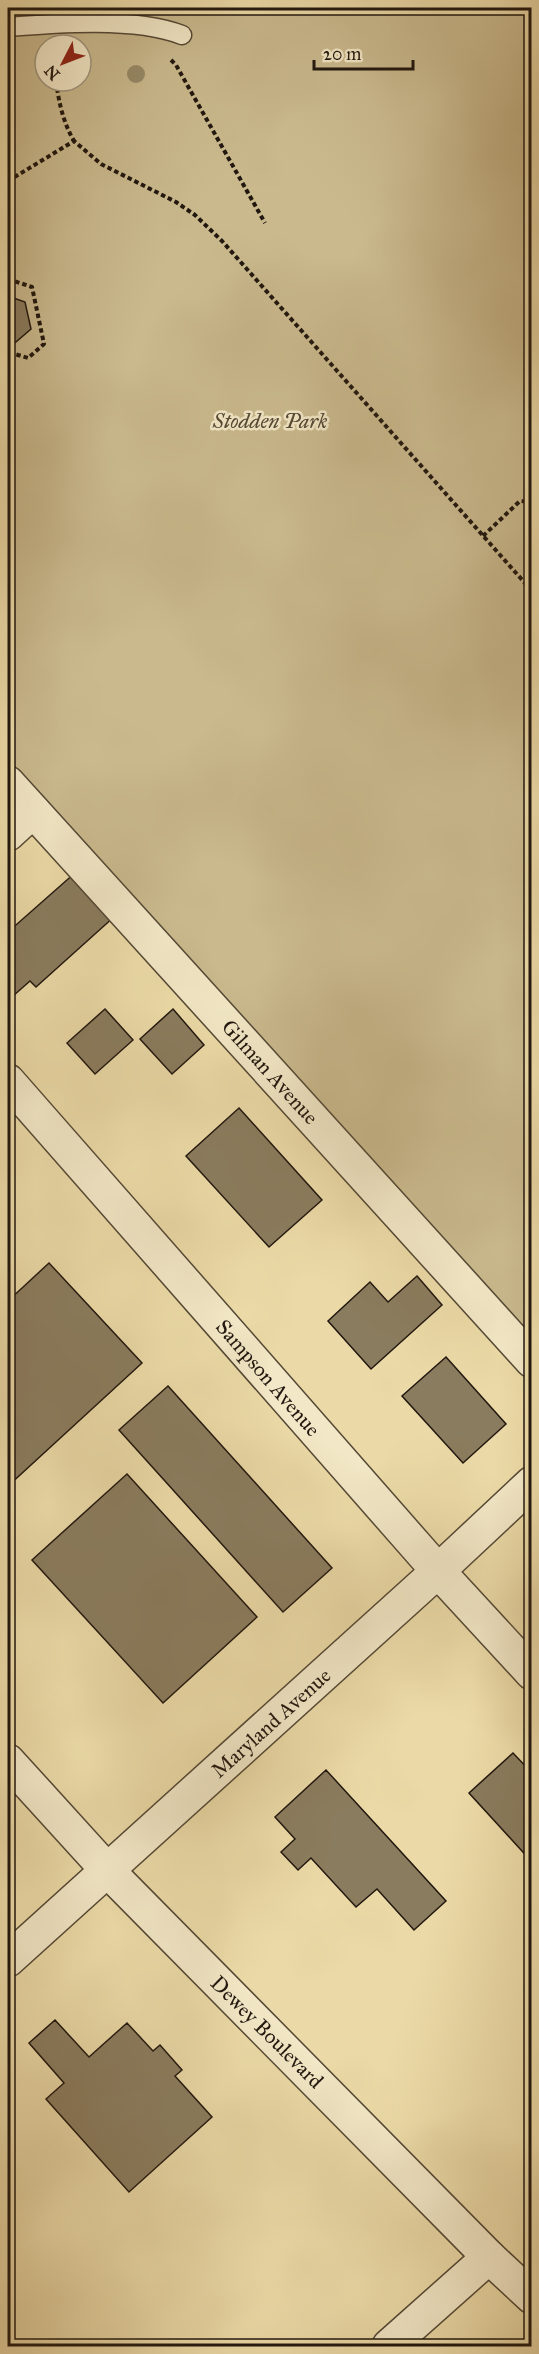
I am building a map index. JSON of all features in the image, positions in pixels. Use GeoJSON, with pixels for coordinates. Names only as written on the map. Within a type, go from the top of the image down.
{"type":"FeatureCollection","features":[{"type":"Feature","properties":{"kind":"street","name":"Gilman Avenue"},"geometry":{"type":"LineString","coordinates":[[8,783],[531,1361]]}},
{"type":"Feature","properties":{"kind":"street"},"geometry":{"type":"LineString","coordinates":[[8,834],[33,811]]}},
{"type":"Feature","properties":{"kind":"street","name":"Sampson Avenue"},"geometry":{"type":"LineString","coordinates":[[8,1081],[438,1571],[531,1673]]}},
{"type":"Feature","properties":{"kind":"street","name":"Maryland Avenue"},"geometry":{"type":"LineString","coordinates":[[8,1960],[438,1571],[531,1482]]}},
{"type":"Feature","properties":{"kind":"street","name":"Dewey Boulevard"},"geometry":{"type":"LineString","coordinates":[[8,1761],[108,1871],[531,2297]]}},
{"type":"Feature","properties":{"kind":"street"},"geometry":{"type":"LineString","coordinates":[[389,2346],[489,2257]]}},
{"type":"Feature","properties":{"kind":"lane"},"geometry":{"type":"LineString","coordinates":[[8,27],[53,24],[146,25],[182,35]]}},
{"type":"Feature","properties":{"kind":"path"},"geometry":{"type":"LineString","coordinates":[[169,58],[176,65],[265,223]]}},
{"type":"Feature","properties":{"kind":"path"},"geometry":{"type":"LineString","coordinates":[[58,93],[66,126],[74,141],[101,164],[185,209],[222,241],[531,591]]}},
{"type":"Feature","properties":{"kind":"path"},"geometry":{"type":"LineString","coordinates":[[8,181],[74,141]]}},
{"type":"Feature","properties":{"kind":"path"},"geometry":{"type":"LineString","coordinates":[[8,279],[33,287],[44,344],[28,358],[8,352]]}},
{"type":"Feature","properties":{"kind":"path"},"geometry":{"type":"LineString","coordinates":[[483,536],[520,501],[531,502]]}},
{"type":"Feature","properties":{"kind":"green space","name":"Stodden Park"},"geometry":{"type":"Polygon","coordinates":[[[8,8],[531,8],[531,1338],[8,760],[8,8]]]}},
{"type":"Feature","properties":{"kind":"building"},"geometry":{"type":"Polygon","coordinates":[[[8,296],[25,302],[31,329],[10,347],[8,346],[8,296]]]}},
{"type":"Feature","properties":{"kind":"building"},"geometry":{"type":"Polygon","coordinates":[[[76,872],[115,916],[36,987],[30,981],[13,996],[8,990],[8,932],[76,872]]]}},
{"type":"Feature","properties":{"kind":"building"},"geometry":{"type":"Polygon","coordinates":[[[105,1009],[133,1040],[95,1074],[67,1043],[105,1009]]]}},
{"type":"Feature","properties":{"kind":"building"},"geometry":{"type":"Polygon","coordinates":[[[173,1009],[204,1045],[172,1074],[140,1039],[173,1009]]]}},
{"type":"Feature","properties":{"kind":"building"},"geometry":{"type":"Polygon","coordinates":[[[239,1108],[322,1200],[269,1247],[186,1156],[239,1108]]]}},
{"type":"Feature","properties":{"kind":"building"},"geometry":{"type":"Polygon","coordinates":[[[49,1263],[142,1363],[8,1486],[8,1301],[49,1263]]]}},
{"type":"Feature","properties":{"kind":"building"},"geometry":{"type":"Polygon","coordinates":[[[417,1276],[442,1305],[371,1369],[328,1321],[370,1282],[388,1302],[417,1276]]]}},
{"type":"Feature","properties":{"kind":"building"},"geometry":{"type":"Polygon","coordinates":[[[446,1357],[506,1424],[463,1463],[402,1396],[446,1357]]]}},
{"type":"Feature","properties":{"kind":"building"},"geometry":{"type":"Polygon","coordinates":[[[168,1386],[332,1568],[283,1612],[119,1430],[168,1386]]]}},
{"type":"Feature","properties":{"kind":"building"},"geometry":{"type":"Polygon","coordinates":[[[127,1474],[257,1617],[163,1703],[32,1560],[127,1474]]]}},
{"type":"Feature","properties":{"kind":"building"},"geometry":{"type":"Polygon","coordinates":[[[513,1753],[532,1773],[532,1862],[469,1793],[513,1753]]]}},
{"type":"Feature","properties":{"kind":"building"},"geometry":{"type":"Polygon","coordinates":[[[326,1770],[446,1901],[414,1930],[377,1889],[356,1907],[311,1858],[298,1870],[281,1852],[295,1839],[275,1817],[326,1770]]]}},
{"type":"Feature","properties":{"kind":"building"},"geometry":{"type":"Polygon","coordinates":[[[55,2020],[89,2057],[127,2023],[153,2051],[160,2045],[182,2070],[175,2076],[212,2117],[129,2192],[46,2099],[64,2083],[29,2043],[55,2020]]]}}]}
